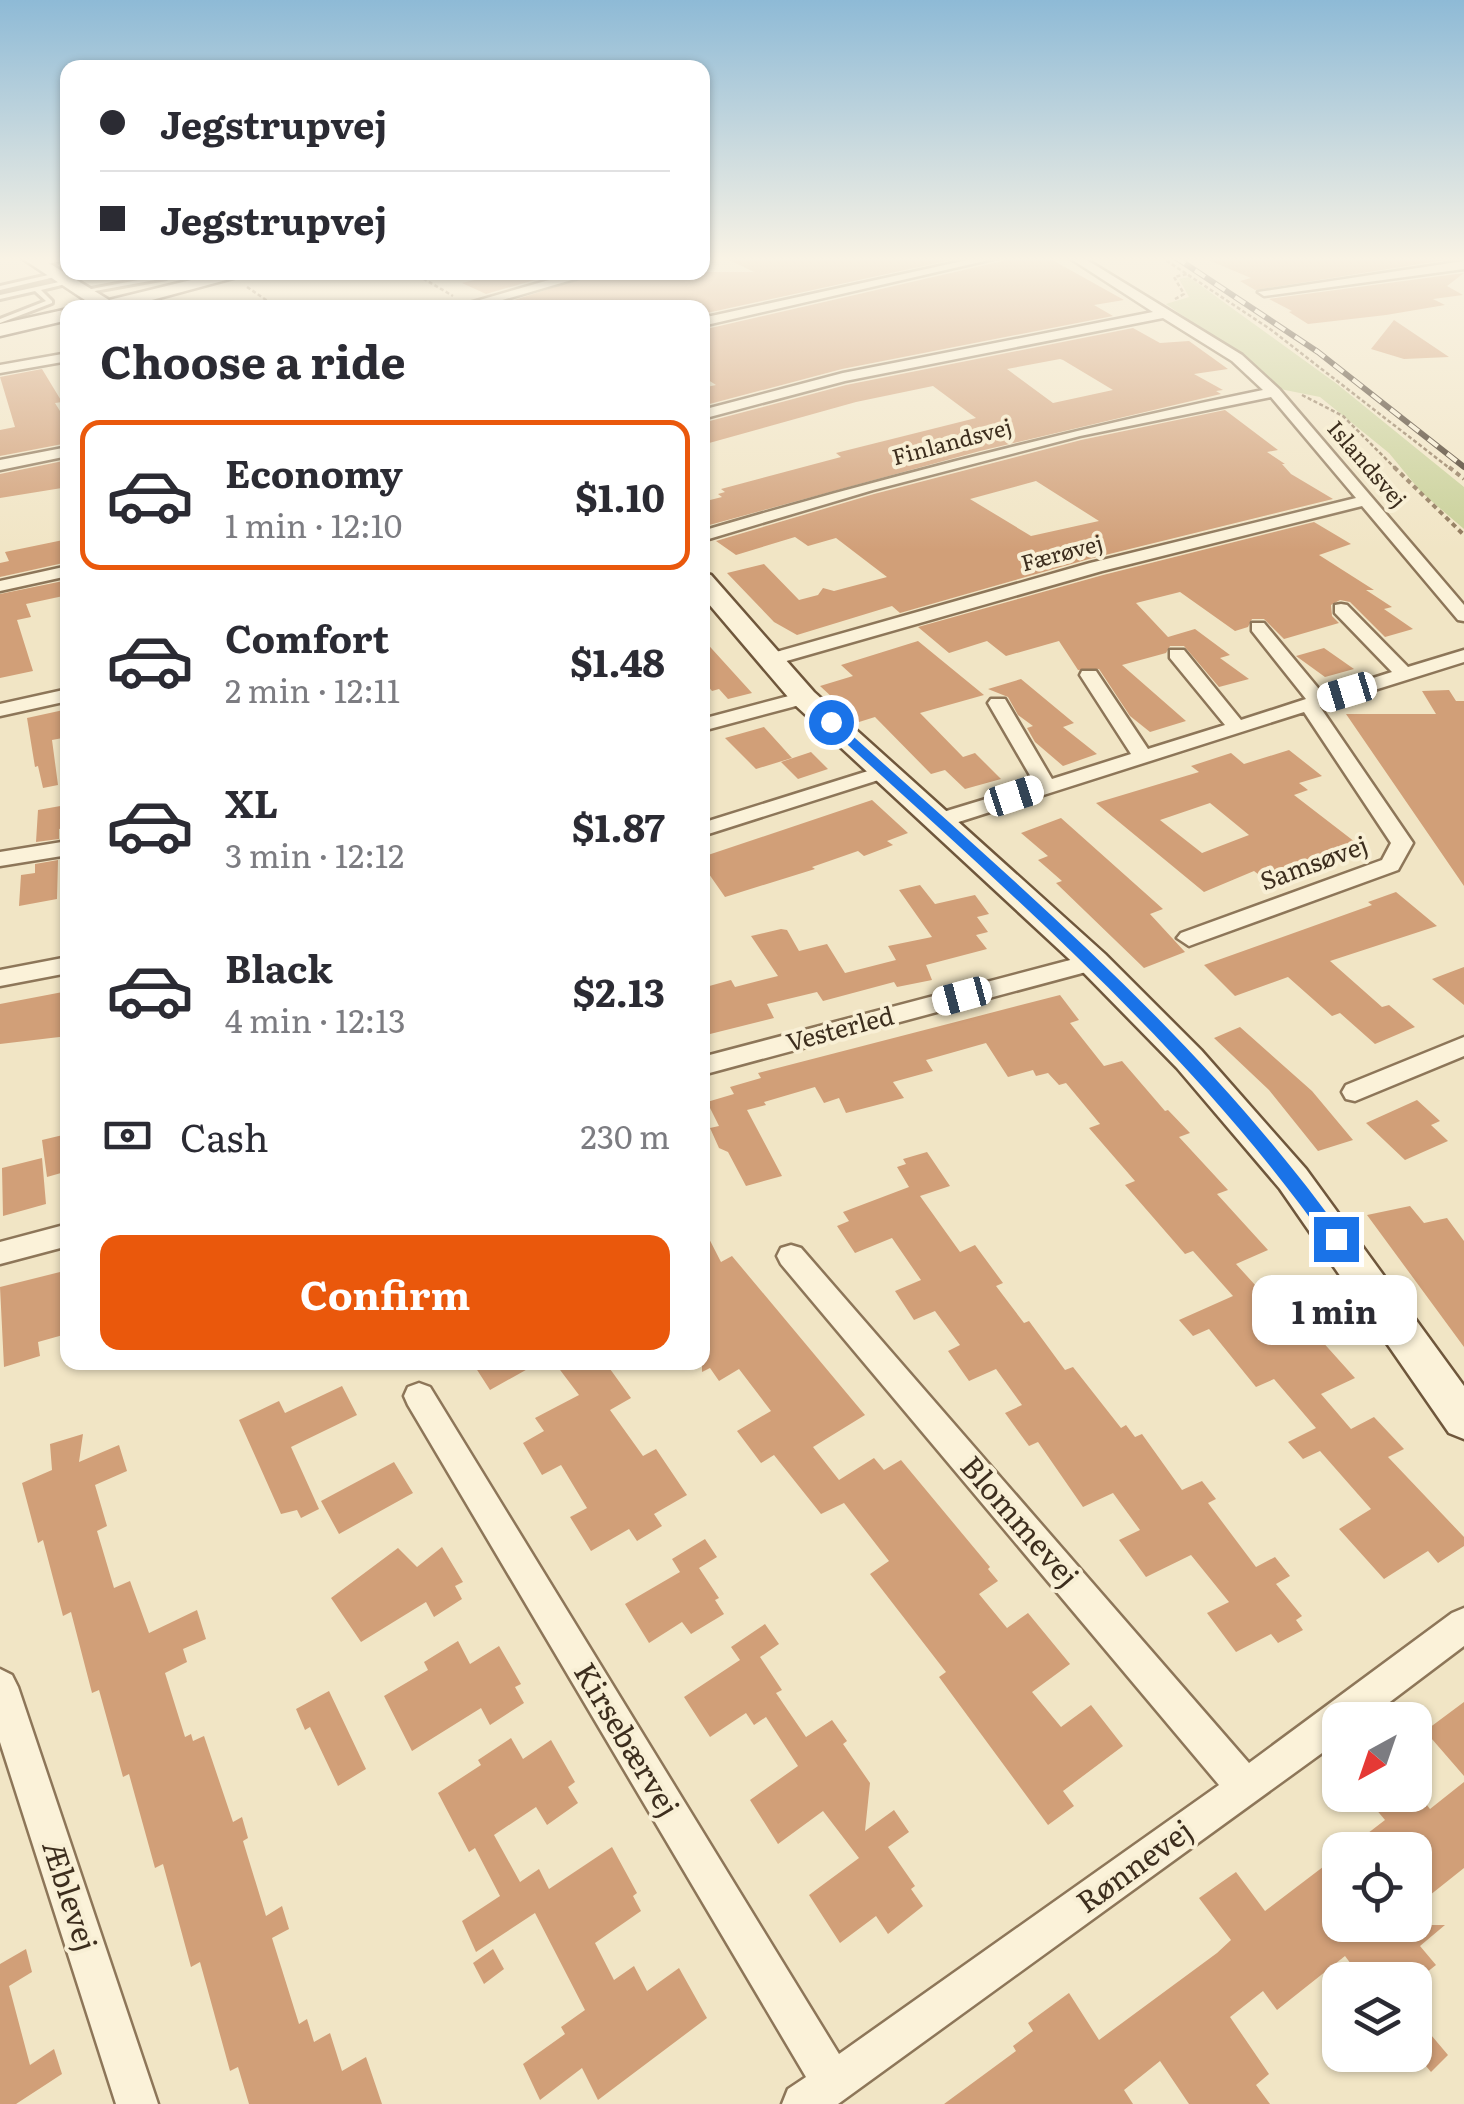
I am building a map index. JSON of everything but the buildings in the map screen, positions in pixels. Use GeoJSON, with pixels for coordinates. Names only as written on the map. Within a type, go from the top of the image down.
{"type":"FeatureCollection","features":[{"type":"Feature","properties":{"kind":"street"},"geometry":{"type":"LineString","coordinates":[[710,413],[878,369],[949,355]]}},
{"type":"Feature","properties":{"kind":"street","name":"Islandsvej"},"geometry":{"type":"LineString","coordinates":[[1232,355],[1274,392],[1464,616]]}},
{"type":"Feature","properties":{"kind":"street"},"geometry":{"type":"LineString","coordinates":[[0,369],[60,358]]}},
{"type":"Feature","properties":{"kind":"street","name":"Finlandsvej"},"geometry":{"type":"LineString","coordinates":[[710,534],[867,487],[1079,432],[1274,392]]}},
{"type":"Feature","properties":{"kind":"street"},"geometry":{"type":"LineString","coordinates":[[0,464],[60,453]]}},
{"type":"Feature","properties":{"kind":"street","name":"Færøvej"},"geometry":{"type":"LineString","coordinates":[[769,660],[1096,566],[1369,500]]}},
{"type":"Feature","properties":{"kind":"street"},"geometry":{"type":"LineString","coordinates":[[0,586],[60,573]]}},
{"type":"Feature","properties":{"kind":"street"},"geometry":{"type":"LineString","coordinates":[[710,590],[804,698],[1093,962],[1189,1059],[1293,1179],[1464,1420]]}},
{"type":"Feature","properties":{"kind":"street"},"geometry":{"type":"LineString","coordinates":[[1341,608],[1404,674]]}},
{"type":"Feature","properties":{"kind":"street"},"geometry":{"type":"LineString","coordinates":[[1258,627],[1313,702]]}},
{"type":"Feature","properties":{"kind":"street"},"geometry":{"type":"LineString","coordinates":[[1177,654],[1236,726]]}},
{"type":"Feature","properties":{"kind":"street"},"geometry":{"type":"LineString","coordinates":[[938,821],[1464,656]]}},
{"type":"Feature","properties":{"kind":"street"},"geometry":{"type":"LineString","coordinates":[[1088,675],[1142,755]]}},
{"type":"Feature","properties":{"kind":"street"},"geometry":{"type":"LineString","coordinates":[[0,710],[60,697]]}},
{"type":"Feature","properties":{"kind":"street"},"geometry":{"type":"LineString","coordinates":[[710,723],[804,698]]}},
{"type":"Feature","properties":{"kind":"street","name":"Samsøvej"},"geometry":{"type":"LineString","coordinates":[[1189,938],[1390,864],[1402,843],[1313,702]]}},
{"type":"Feature","properties":{"kind":"street"},"geometry":{"type":"LineString","coordinates":[[998,703],[1046,786]]}},
{"type":"Feature","properties":{"kind":"street"},"geometry":{"type":"LineString","coordinates":[[710,827],[884,772]]}},
{"type":"Feature","properties":{"kind":"street"},"geometry":{"type":"LineString","coordinates":[[0,860],[60,849]]}},
{"type":"Feature","properties":{"kind":"street","name":"Vesterled"},"geometry":{"type":"LineString","coordinates":[[710,1064],[1093,962]]}},
{"type":"Feature","properties":{"kind":"street"},"geometry":{"type":"LineString","coordinates":[[0,978],[60,967]]}},
{"type":"Feature","properties":{"kind":"street"},"geometry":{"type":"LineString","coordinates":[[1356,1092],[1464,1046]]}},
{"type":"Feature","properties":{"kind":"street"},"geometry":{"type":"LineString","coordinates":[[0,1253],[60,1237]]}},
{"type":"Feature","properties":{"kind":"street","name":"Blommevej"},"geometry":{"type":"LineString","coordinates":[[791,1256],[1246,1788]]}},
{"type":"Feature","properties":{"kind":"street","name":"Kirsebærvej"},"geometry":{"type":"LineString","coordinates":[[420,1396],[818,2094]]}},
{"type":"Feature","properties":{"kind":"street","name":"Rønnevej"},"geometry":{"type":"LineString","coordinates":[[818,2094],[1246,1788],[1464,1624]]}},
{"type":"Feature","properties":{"kind":"street","name":"Æblevej"},"geometry":{"type":"LineString","coordinates":[[0,1688],[138,2104]]}},
{"type":"Feature","properties":{"kind":"path"},"geometry":{"type":"LineString","coordinates":[[1305,355],[1464,479]]}},
{"type":"Feature","properties":{"kind":"path"},"geometry":{"type":"LineString","coordinates":[[1274,392],[1320,401],[1371,443],[1438,514],[1464,534]]}},
{"type":"Feature","properties":{"kind":"green space"},"geometry":{"type":"Polygon","coordinates":[[[1239,355],[1297,355],[1337,384],[1464,487],[1464,529],[1421,492],[1389,453],[1320,397],[1280,389],[1239,355]]]}},
{"type":"Feature","properties":{"kind":"railway"},"geometry":{"type":"LineString","coordinates":[[1322,355],[1464,467]]}},
{"type":"Feature","properties":{"kind":"route"},"geometry":{"type":"LineString","coordinates":[[831,722],[1093,962],[1189,1059],[1293,1179],[1336,1239]]}}]}
